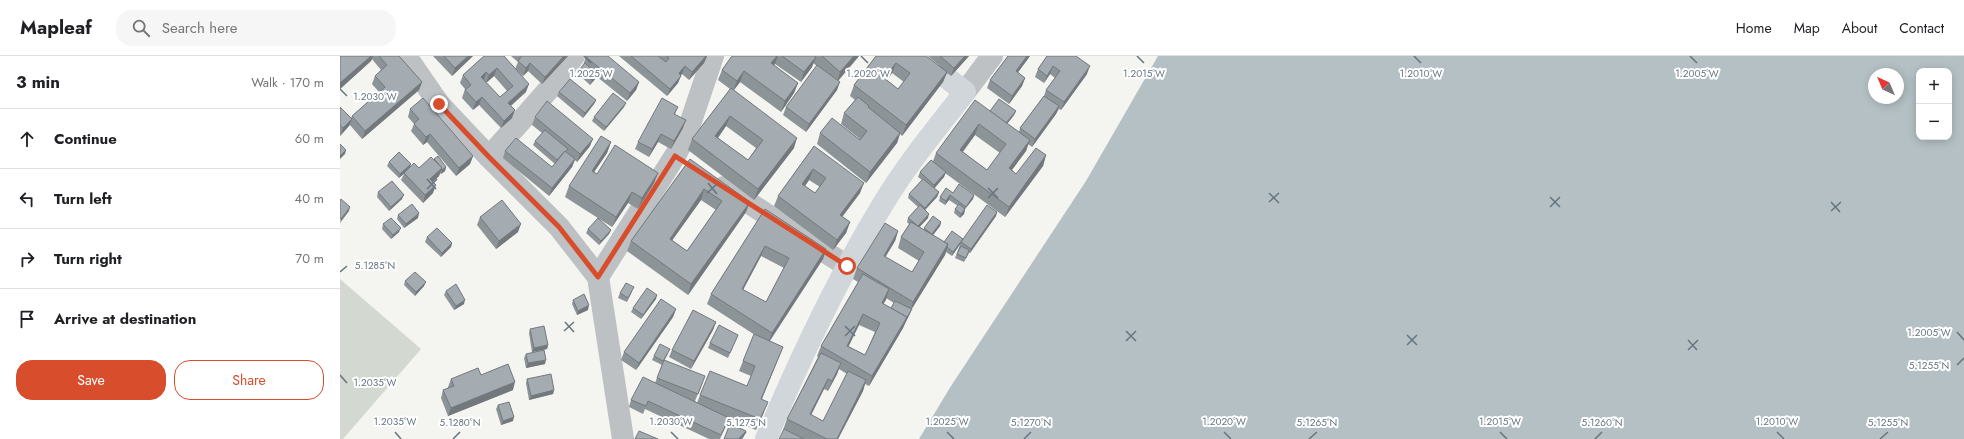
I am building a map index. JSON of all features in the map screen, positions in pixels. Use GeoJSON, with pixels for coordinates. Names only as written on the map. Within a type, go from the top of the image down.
{"type":"FeatureCollection","features":[{"type":"Feature","properties":{"kind":"street"},"geometry":{"type":"LineString","coordinates":[[406,56],[439,104],[489,157],[559,227],[598,277],[623,439]]}},
{"type":"Feature","properties":{"kind":"street"},"geometry":{"type":"LineString","coordinates":[[489,157],[550,88],[574,56]]}},
{"type":"Feature","properties":{"kind":"street"},"geometry":{"type":"LineString","coordinates":[[598,277],[682,161],[687,133],[713,56]]}},
{"type":"Feature","properties":{"kind":"street"},"geometry":{"type":"LineString","coordinates":[[919,56],[965,92]]}},
{"type":"Feature","properties":{"kind":"street"},"geometry":{"type":"LineString","coordinates":[[766,439],[816,324],[847,266],[883,204],[910,163],[992,56]]}},
{"type":"Feature","properties":{"kind":"street"},"geometry":{"type":"LineString","coordinates":[[708,178],[847,266]]}},
{"type":"Feature","properties":{"kind":"shaded area"},"geometry":{"type":"Polygon","coordinates":[[[1158,56],[1964,56],[1964,439],[919,439],[951,386],[1086,181],[1158,56]]]}},
{"type":"Feature","properties":{"kind":"shaded area"},"geometry":{"type":"Polygon","coordinates":[[[340,279],[421,349],[343,439],[340,439],[340,279]]]}},
{"type":"Feature","properties":{"kind":"building"},"geometry":{"type":"Polygon","coordinates":[[[341,56],[371,56],[340,83],[341,56]]]}},
{"type":"Feature","properties":{"kind":"building"},"geometry":{"type":"Polygon","coordinates":[[[379,56],[399,56],[422,82],[365,131],[352,116],[385,87],[375,76],[387,65],[379,56]]]}},
{"type":"Feature","properties":{"kind":"building"},"geometry":{"type":"Polygon","coordinates":[[[444,56],[468,56],[455,68],[444,56]]]}},
{"type":"Feature","properties":{"kind":"building"},"geometry":{"type":"Polygon","coordinates":[[[484,56],[504,56],[529,84],[508,103],[515,110],[504,121],[482,97],[476,102],[465,90],[471,85],[463,75],[484,56]],[[497,68],[489,75],[486,72],[481,77],[500,97],[513,86],[497,68]]]}},
{"type":"Feature","properties":{"kind":"building"},"geometry":{"type":"Polygon","coordinates":[[[522,56],[564,56],[545,77],[530,63],[526,68],[518,61],[522,56]]]}},
{"type":"Feature","properties":{"kind":"building"},"geometry":{"type":"Polygon","coordinates":[[[586,56],[608,56],[639,82],[630,93],[586,56]]]}},
{"type":"Feature","properties":{"kind":"building"},"geometry":{"type":"Polygon","coordinates":[[[631,56],[658,56],[666,62],[669,58],[666,56],[706,56],[692,72],[685,66],[679,73],[681,76],[670,89],[631,56]]]}},
{"type":"Feature","properties":{"kind":"building"},"geometry":{"type":"Polygon","coordinates":[[[732,56],[777,56],[771,63],[798,83],[785,101],[744,71],[737,81],[722,70],[732,56]]]}},
{"type":"Feature","properties":{"kind":"building"},"geometry":{"type":"Polygon","coordinates":[[[782,56],[815,56],[816,57],[804,72],[782,56]]]}},
{"type":"Feature","properties":{"kind":"building"},"geometry":{"type":"Polygon","coordinates":[[[822,56],[854,56],[840,72],[822,56]]]}},
{"type":"Feature","properties":{"kind":"building"},"geometry":{"type":"Polygon","coordinates":[[[876,56],[926,56],[947,72],[906,125],[854,85],[876,56]],[[896,63],[884,78],[898,89],[910,73],[896,63]]]}},
{"type":"Feature","properties":{"kind":"building"},"geometry":{"type":"Polygon","coordinates":[[[940,56],[965,56],[954,68],[940,56]]]}},
{"type":"Feature","properties":{"kind":"building"},"geometry":{"type":"Polygon","coordinates":[[[1008,56],[1027,56],[1016,71],[1025,78],[1012,96],[990,80],[1008,56]]]}},
{"type":"Feature","properties":{"kind":"building"},"geometry":{"type":"Polygon","coordinates":[[[1047,56],[1076,56],[1090,66],[1064,102],[1046,90],[1060,71],[1053,66],[1047,76],[1038,69],[1047,56]]]}},
{"type":"Feature","properties":{"kind":"building"},"geometry":{"type":"Polygon","coordinates":[[[585,63],[597,74],[592,80],[579,70],[585,63]]]}},
{"type":"Feature","properties":{"kind":"building"},"geometry":{"type":"Polygon","coordinates":[[[817,65],[840,82],[809,124],[786,107],[817,65]]]}},
{"type":"Feature","properties":{"kind":"building"},"geometry":{"type":"Polygon","coordinates":[[[570,79],[596,100],[585,113],[559,92],[570,79]]]}},
{"type":"Feature","properties":{"kind":"building"},"geometry":{"type":"Polygon","coordinates":[[[731,88],[797,138],[758,189],[692,139],[731,88]],[[730,116],[715,136],[748,160],[763,140],[730,116]]]}},
{"type":"Feature","properties":{"kind":"building"},"geometry":{"type":"Polygon","coordinates":[[[613,93],[626,103],[606,127],[594,117],[613,93]]]}},
{"type":"Feature","properties":{"kind":"building"},"geometry":{"type":"Polygon","coordinates":[[[1044,96],[1059,106],[1035,139],[1020,128],[1044,96]]]}},
{"type":"Feature","properties":{"kind":"building"},"geometry":{"type":"Polygon","coordinates":[[[858,97],[900,133],[870,172],[820,133],[832,118],[860,140],[867,131],[844,113],[858,97]]]}},
{"type":"Feature","properties":{"kind":"building"},"geometry":{"type":"Polygon","coordinates":[[[423,98],[473,156],[459,168],[430,134],[426,137],[414,124],[419,119],[410,109],[423,98]]]}},
{"type":"Feature","properties":{"kind":"building"},"geometry":{"type":"Polygon","coordinates":[[[662,98],[678,107],[674,114],[686,120],[674,141],[661,134],[652,149],[638,142],[662,98]]]}},
{"type":"Feature","properties":{"kind":"building"},"geometry":{"type":"Polygon","coordinates":[[[999,99],[1016,111],[1006,123],[990,111],[999,99]]]}},
{"type":"Feature","properties":{"kind":"building"},"geometry":{"type":"Polygon","coordinates":[[[975,100],[1030,140],[1009,168],[1016,174],[1036,148],[1046,155],[1009,207],[936,153],[975,100]],[[979,124],[960,150],[987,170],[1006,144],[979,124]]]}},
{"type":"Feature","properties":{"kind":"building"},"geometry":{"type":"Polygon","coordinates":[[[547,101],[593,139],[580,154],[535,117],[547,101]]]}},
{"type":"Feature","properties":{"kind":"building"},"geometry":{"type":"Polygon","coordinates":[[[340,107],[352,119],[343,128],[340,125],[340,107]]]}},
{"type":"Feature","properties":{"kind":"building"},"geometry":{"type":"Polygon","coordinates":[[[545,130],[568,149],[557,160],[535,141],[545,130]]]}},
{"type":"Feature","properties":{"kind":"building"},"geometry":{"type":"Polygon","coordinates":[[[601,136],[611,142],[592,171],[597,174],[615,145],[658,173],[642,198],[632,192],[616,217],[569,186],[601,136]]]}},
{"type":"Feature","properties":{"kind":"building"},"geometry":{"type":"Polygon","coordinates":[[[516,138],[552,167],[565,151],[575,159],[552,188],[505,151],[516,138]]]}},
{"type":"Feature","properties":{"kind":"building"},"geometry":{"type":"Polygon","coordinates":[[[340,144],[346,150],[340,156],[340,144]]]}},
{"type":"Feature","properties":{"kind":"building"},"geometry":{"type":"Polygon","coordinates":[[[814,146],[864,183],[840,215],[850,222],[837,240],[778,196],[814,146]],[[813,169],[802,184],[815,193],[826,178],[813,169]]]}},
{"type":"Feature","properties":{"kind":"building"},"geometry":{"type":"Polygon","coordinates":[[[399,152],[411,164],[400,174],[389,162],[399,152]]]}},
{"type":"Feature","properties":{"kind":"building"},"geometry":{"type":"Polygon","coordinates":[[[438,156],[446,167],[442,170],[434,159],[438,156]]]}},
{"type":"Feature","properties":{"kind":"building"},"geometry":{"type":"Polygon","coordinates":[[[431,157],[442,168],[430,179],[436,185],[425,195],[404,173],[414,163],[419,168],[431,157]]]}},
{"type":"Feature","properties":{"kind":"building"},"geometry":{"type":"Polygon","coordinates":[[[690,159],[750,202],[691,284],[631,241],[690,159]],[[704,189],[670,239],[687,251],[722,201],[704,189]]]}},
{"type":"Feature","properties":{"kind":"building"},"geometry":{"type":"Polygon","coordinates":[[[931,160],[946,172],[934,185],[920,172],[931,160]]]}},
{"type":"Feature","properties":{"kind":"building"},"geometry":{"type":"Polygon","coordinates":[[[923,179],[939,192],[925,208],[909,194],[923,179]]]}},
{"type":"Feature","properties":{"kind":"building"},"geometry":{"type":"Polygon","coordinates":[[[392,181],[404,195],[391,207],[378,192],[392,181]]]}},
{"type":"Feature","properties":{"kind":"building"},"geometry":{"type":"Polygon","coordinates":[[[959,184],[974,195],[966,207],[950,195],[946,201],[940,197],[946,188],[953,193],[959,184]]]}},
{"type":"Feature","properties":{"kind":"building"},"geometry":{"type":"Polygon","coordinates":[[[341,199],[350,207],[340,219],[340,201],[341,199]]]}},
{"type":"Feature","properties":{"kind":"building"},"geometry":{"type":"Polygon","coordinates":[[[502,200],[521,224],[499,241],[480,217],[502,200]]]}},
{"type":"Feature","properties":{"kind":"building"},"geometry":{"type":"Polygon","coordinates":[[[412,204],[419,213],[406,224],[398,215],[412,204]]]}},
{"type":"Feature","properties":{"kind":"building"},"geometry":{"type":"Polygon","coordinates":[[[959,204],[965,209],[961,214],[955,209],[959,204]]]}},
{"type":"Feature","properties":{"kind":"building"},"geometry":{"type":"Polygon","coordinates":[[[920,205],[929,214],[918,226],[908,218],[920,205]]]}},
{"type":"Feature","properties":{"kind":"building"},"geometry":{"type":"Polygon","coordinates":[[[987,205],[997,212],[971,249],[961,242],[987,205]]]}},
{"type":"Feature","properties":{"kind":"building"},"geometry":{"type":"Polygon","coordinates":[[[765,209],[826,249],[772,333],[711,294],[765,209]],[[765,246],[742,289],[766,302],[789,258],[765,246]]]}},
{"type":"Feature","properties":{"kind":"building"},"geometry":{"type":"Polygon","coordinates":[[[933,216],[941,222],[932,234],[924,228],[933,216]]]}},
{"type":"Feature","properties":{"kind":"building"},"geometry":{"type":"Polygon","coordinates":[[[391,218],[401,228],[393,235],[383,224],[391,218]]]}},
{"type":"Feature","properties":{"kind":"building"},"geometry":{"type":"Polygon","coordinates":[[[598,218],[611,230],[601,241],[588,229],[598,218]]]}},
{"type":"Feature","properties":{"kind":"building"},"geometry":{"type":"Polygon","coordinates":[[[911,222],[948,244],[913,302],[857,268],[885,223],[898,231],[884,256],[912,272],[924,252],[901,237],[911,222]]]}},
{"type":"Feature","properties":{"kind":"building"},"geometry":{"type":"Polygon","coordinates":[[[437,228],[452,243],[442,253],[427,237],[437,228]]]}},
{"type":"Feature","properties":{"kind":"building"},"geometry":{"type":"Polygon","coordinates":[[[952,231],[963,239],[953,252],[947,247],[948,244],[944,242],[952,231]]]}},
{"type":"Feature","properties":{"kind":"building"},"geometry":{"type":"Polygon","coordinates":[[[961,246],[969,250],[966,258],[957,254],[961,246]]]}},
{"type":"Feature","properties":{"kind":"building"},"geometry":{"type":"Polygon","coordinates":[[[415,272],[426,282],[416,292],[405,281],[415,272]]]}},
{"type":"Feature","properties":{"kind":"building"},"geometry":{"type":"Polygon","coordinates":[[[863,274],[889,289],[882,303],[907,317],[872,376],[821,346],[863,274]],[[863,314],[847,346],[865,355],[880,323],[863,314]]]}},
{"type":"Feature","properties":{"kind":"building"},"geometry":{"type":"Polygon","coordinates":[[[626,283],[634,287],[628,298],[620,293],[626,283]]]}},
{"type":"Feature","properties":{"kind":"building"},"geometry":{"type":"Polygon","coordinates":[[[456,284],[465,300],[456,306],[446,291],[456,284]]]}},
{"type":"Feature","properties":{"kind":"building"},"geometry":{"type":"Polygon","coordinates":[[[647,288],[657,295],[643,315],[633,308],[647,288]]]}},
{"type":"Feature","properties":{"kind":"building"},"geometry":{"type":"Polygon","coordinates":[[[584,294],[589,305],[578,311],[573,300],[584,294]]]}},
{"type":"Feature","properties":{"kind":"building"},"geometry":{"type":"Polygon","coordinates":[[[661,299],[676,309],[639,363],[624,352],[661,299]]]}},
{"type":"Feature","properties":{"kind":"building"},"geometry":{"type":"Polygon","coordinates":[[[895,301],[912,309],[906,319],[907,317],[891,308],[895,301]]]}},
{"type":"Feature","properties":{"kind":"building"},"geometry":{"type":"Polygon","coordinates":[[[693,310],[716,322],[694,361],[672,350],[693,310]]]}},
{"type":"Feature","properties":{"kind":"building"},"geometry":{"type":"Polygon","coordinates":[[[719,325],[738,335],[730,353],[710,343],[719,325]]]}},
{"type":"Feature","properties":{"kind":"building"},"geometry":{"type":"Polygon","coordinates":[[[544,326],[548,345],[534,348],[530,329],[544,326]]]}},
{"type":"Feature","properties":{"kind":"building"},"geometry":{"type":"Polygon","coordinates":[[[754,334],[783,347],[761,399],[768,402],[760,419],[700,395],[710,371],[747,386],[755,366],[743,361],[754,334]]]}},
{"type":"Feature","properties":{"kind":"building"},"geometry":{"type":"Polygon","coordinates":[[[660,344],[670,349],[663,361],[654,356],[660,344]]]}},
{"type":"Feature","properties":{"kind":"building"},"geometry":{"type":"Polygon","coordinates":[[[544,350],[546,360],[528,363],[526,354],[544,350]]]}},
{"type":"Feature","properties":{"kind":"building"},"geometry":{"type":"Polygon","coordinates":[[[821,353],[841,363],[832,381],[828,379],[810,414],[823,421],[848,371],[866,380],[837,439],[827,439],[787,419],[821,353]]]}},
{"type":"Feature","properties":{"kind":"building"},"geometry":{"type":"Polygon","coordinates":[[[664,360],[705,376],[698,394],[657,378],[664,360]]]}},
{"type":"Feature","properties":{"kind":"building"},"geometry":{"type":"Polygon","coordinates":[[[508,364],[515,382],[451,408],[443,390],[454,386],[451,379],[478,368],[481,375],[508,364]]]}},
{"type":"Feature","properties":{"kind":"building"},"geometry":{"type":"Polygon","coordinates":[[[551,374],[554,390],[531,396],[527,379],[551,374]]]}},
{"type":"Feature","properties":{"kind":"building"},"geometry":{"type":"Polygon","coordinates":[[[643,377],[729,418],[721,435],[648,401],[646,406],[631,400],[643,377]]]}},
{"type":"Feature","properties":{"kind":"building"},"geometry":{"type":"Polygon","coordinates":[[[509,402],[514,417],[503,421],[498,405],[509,402]]]}},
{"type":"Feature","properties":{"kind":"building"},"geometry":{"type":"Polygon","coordinates":[[[730,424],[746,431],[742,439],[724,439],[730,424]]]}},
{"type":"Feature","properties":{"kind":"building"},"geometry":{"type":"Polygon","coordinates":[[[784,429],[804,439],[779,439],[784,429]]]}},
{"type":"Feature","properties":{"kind":"building"},"geometry":{"type":"Polygon","coordinates":[[[639,431],[658,439],[635,439],[639,431]]]}},
{"type":"Feature","properties":{"kind":"route"},"geometry":{"type":"LineString","coordinates":[[439,104],[489,157],[559,227],[598,277],[667,172],[675,156],[847,266]]}}]}
